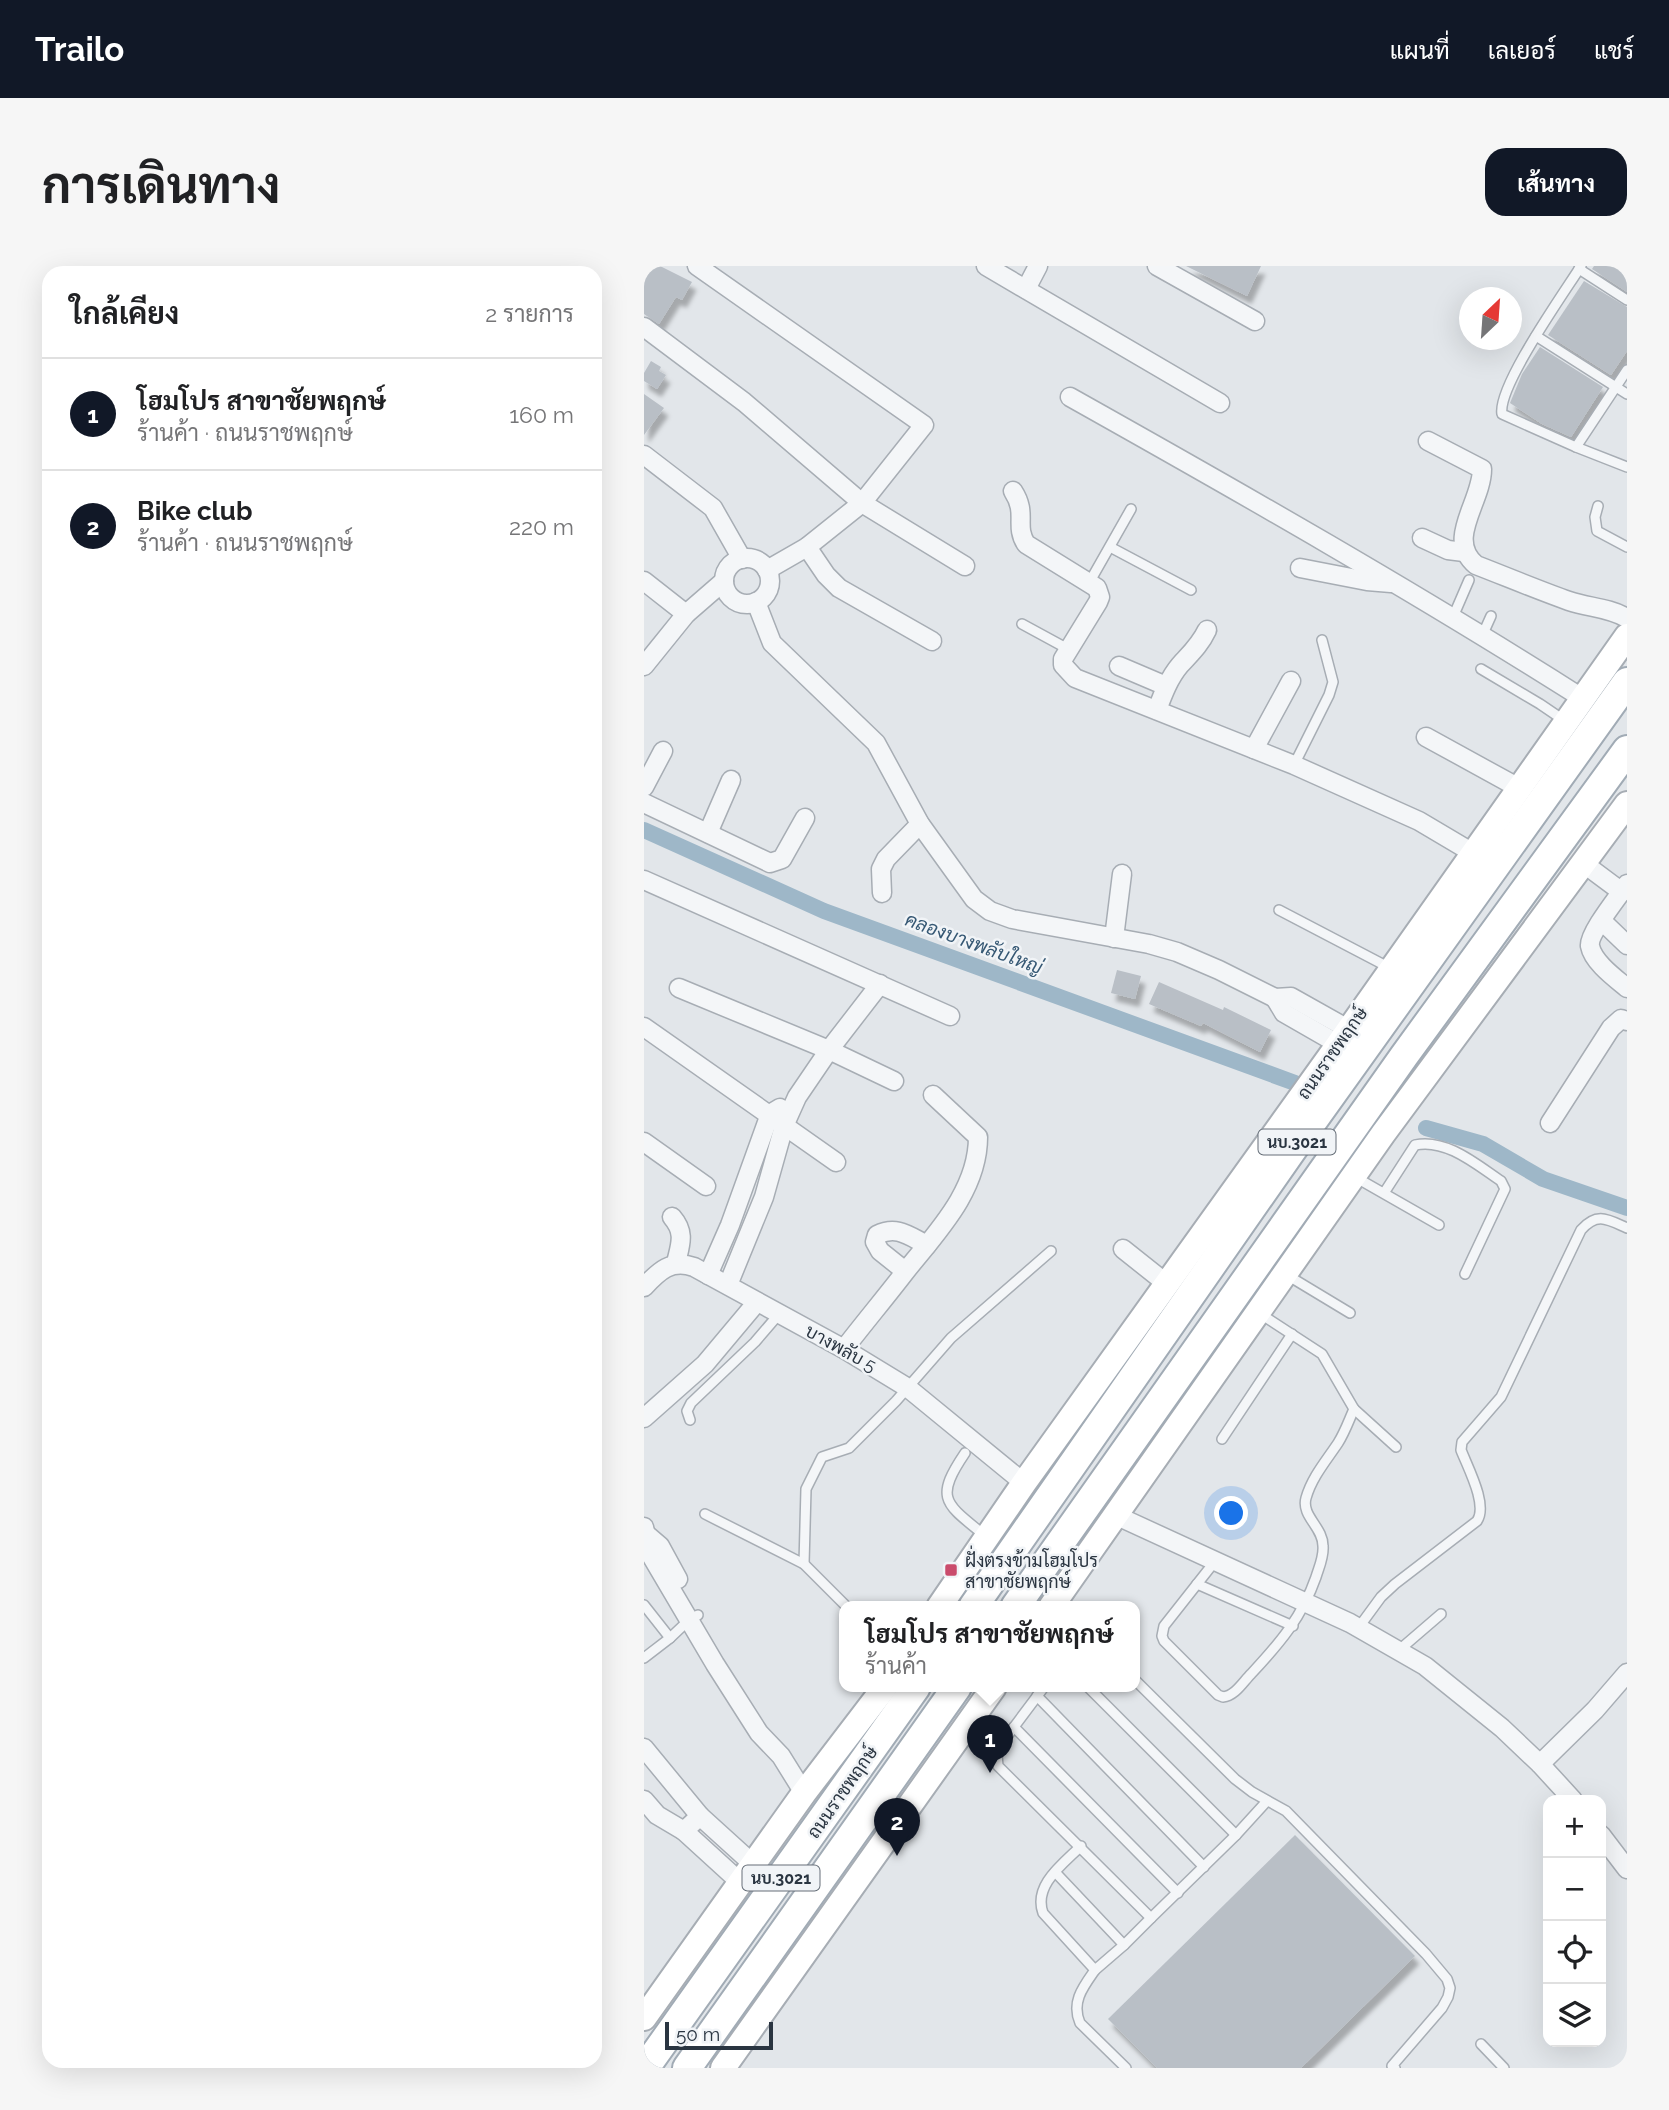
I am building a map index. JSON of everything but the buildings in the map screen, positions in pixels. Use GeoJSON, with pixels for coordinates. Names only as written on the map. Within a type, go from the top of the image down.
{"type":"FeatureCollection","features":[{"type":"Feature","properties":{"kind":"main road","name":"ถนนราชพฤกษ์"},"geometry":{"type":"LineString","coordinates":[[943,1601],[1024,1483],[1627,636]]}},
{"type":"Feature","properties":{"kind":"main road","name":"ถนนราชพฤกษ์"},"geometry":{"type":"LineString","coordinates":[[977,1601],[1292,1150],[1627,682]]}},
{"type":"Feature","properties":{"kind":"main road","name":"นบ.3021"},"geometry":{"type":"LineString","coordinates":[[1019,1601],[1404,1056],[1627,750]]}},
{"type":"Feature","properties":{"kind":"main road"},"geometry":{"type":"LineString","coordinates":[[1055,1601],[1349,1181],[1627,804]]}},
{"type":"Feature","properties":{"kind":"main road"},"geometry":{"type":"LineString","coordinates":[[1292,1150],[1339,1043]]}},
{"type":"Feature","properties":{"kind":"main road"},"geometry":{"type":"LineString","coordinates":[[1349,1181],[1404,1056]]}},
{"type":"Feature","properties":{"kind":"main road"},"geometry":{"type":"LineString","coordinates":[[957,1601],[986,1565],[1018,1544]]}},
{"type":"Feature","properties":{"kind":"main road","name":"ถนนราชพฤกษ์"},"geometry":{"type":"LineString","coordinates":[[644,2018],[804,1793],[881,1692]]}},
{"type":"Feature","properties":{"kind":"main road","name":"ถนนราชพฤกษ์"},"geometry":{"type":"LineString","coordinates":[[645,2068],[912,1692]]}},
{"type":"Feature","properties":{"kind":"main road","name":"ถนนราชพฤกษ์"},"geometry":{"type":"LineString","coordinates":[[687,2068],[953,1692]]}},
{"type":"Feature","properties":{"kind":"main road","name":"นบ.3021"},"geometry":{"type":"LineString","coordinates":[[723,2068],[990,1692]]}},
{"type":"Feature","properties":{"kind":"street"},"geometry":{"type":"LineString","coordinates":[[697,266],[924,425],[862,503],[807,547],[767,570]]}},
{"type":"Feature","properties":{"kind":"street"},"geometry":{"type":"LineString","coordinates":[[986,266],[1220,402]]}},
{"type":"Feature","properties":{"kind":"street"},"geometry":{"type":"LineString","coordinates":[[1026,289],[1038,266]]}},
{"type":"Feature","properties":{"kind":"street"},"geometry":{"type":"LineString","coordinates":[[1157,266],[1255,321]]}},
{"type":"Feature","properties":{"kind":"street"},"geometry":{"type":"LineString","coordinates":[[644,327],[744,402],[862,503],[965,566]]}},
{"type":"Feature","properties":{"kind":"street"},"geometry":{"type":"LineString","coordinates":[[1070,397],[1242,492],[1453,617],[1583,698]]}},
{"type":"Feature","properties":{"kind":"street"},"geometry":{"type":"LineString","coordinates":[[1428,441],[1482,469],[1481,482],[1465,530],[1464,552]]}},
{"type":"Feature","properties":{"kind":"street"},"geometry":{"type":"LineString","coordinates":[[644,455],[713,508],[742,559]]}},
{"type":"Feature","properties":{"kind":"street"},"geometry":{"type":"LineString","coordinates":[[1013,491],[1021,506],[1022,535],[1026,544],[1097,588],[1100,597],[1068,649],[1063,665],[1075,678],[1294,765],[1419,821],[1473,853]]}},
{"type":"Feature","properties":{"kind":"street"},"geometry":{"type":"LineString","coordinates":[[1422,538],[1448,550],[1464,552],[1476,565],[1573,602],[1605,608],[1627,618]]}},
{"type":"Feature","properties":{"kind":"street"},"geometry":{"type":"LineString","coordinates":[[807,547],[826,575],[839,588],[932,641]]}},
{"type":"Feature","properties":{"kind":"street"},"geometry":{"type":"LineString","coordinates":[[644,666],[686,614],[724,581],[729,567],[742,559],[756,560],[767,570],[769,577],[767,592],[756,602],[749,604],[734,600],[724,581]]}},
{"type":"Feature","properties":{"kind":"street"},"geometry":{"type":"LineString","coordinates":[[1300,568],[1367,581],[1395,583]]}},
{"type":"Feature","properties":{"kind":"street"},"geometry":{"type":"LineString","coordinates":[[644,581],[686,614]]}},
{"type":"Feature","properties":{"kind":"street"},"geometry":{"type":"LineString","coordinates":[[756,602],[772,643],[876,743],[920,824],[974,899],[990,911],[1012,919],[1177,952],[1275,998],[1284,1013],[1339,1043]]}},
{"type":"Feature","properties":{"kind":"street"},"geometry":{"type":"LineString","coordinates":[[1157,710],[1166,686],[1207,630]]}},
{"type":"Feature","properties":{"kind":"street"},"geometry":{"type":"LineString","coordinates":[[1119,666],[1166,686]]}},
{"type":"Feature","properties":{"kind":"street"},"geometry":{"type":"LineString","coordinates":[[1254,749],[1291,681]]}},
{"type":"Feature","properties":{"kind":"street"},"geometry":{"type":"LineString","coordinates":[[1426,737],[1519,788]]}},
{"type":"Feature","properties":{"kind":"street"},"geometry":{"type":"LineString","coordinates":[[647,776],[663,751]]}},
{"type":"Feature","properties":{"kind":"street"},"geometry":{"type":"LineString","coordinates":[[708,832],[731,780]]}},
{"type":"Feature","properties":{"kind":"street"},"geometry":{"type":"LineString","coordinates":[[644,803],[770,863],[782,859],[805,818]]}},
{"type":"Feature","properties":{"kind":"street"},"geometry":{"type":"LineString","coordinates":[[882,893],[881,869],[886,859],[920,824]]}},
{"type":"Feature","properties":{"kind":"street"},"geometry":{"type":"LineString","coordinates":[[1583,863],[1624,888],[1593,934],[1590,944],[1594,956],[1627,988]]}},
{"type":"Feature","properties":{"kind":"street"},"geometry":{"type":"LineString","coordinates":[[1114,938],[1122,874]]}},
{"type":"Feature","properties":{"kind":"street"},"geometry":{"type":"LineString","coordinates":[[644,880],[950,1016]]}},
{"type":"Feature","properties":{"kind":"street"},"geometry":{"type":"LineString","coordinates":[[1602,922],[1627,945]]}},
{"type":"Feature","properties":{"kind":"street"},"geometry":{"type":"LineString","coordinates":[[708,1275],[777,1120],[880,984]]}},
{"type":"Feature","properties":{"kind":"street"},"geometry":{"type":"LineString","coordinates":[[679,988],[828,1050],[894,1082]]}},
{"type":"Feature","properties":{"kind":"street"},"geometry":{"type":"LineString","coordinates":[[1550,1123],[1611,1028],[1621,1019],[1627,1021]]}},
{"type":"Feature","properties":{"kind":"street"},"geometry":{"type":"LineString","coordinates":[[644,1027],[836,1162]]}},
{"type":"Feature","properties":{"kind":"street"},"geometry":{"type":"LineString","coordinates":[[844,1349],[946,1222],[967,1185],[978,1147],[975,1132],[933,1095]]}},
{"type":"Feature","properties":{"kind":"street"},"geometry":{"type":"LineString","coordinates":[[728,1285],[764,1197],[777,1120]]}},
{"type":"Feature","properties":{"kind":"street"},"geometry":{"type":"LineString","coordinates":[[644,1142],[706,1186]]}},
{"type":"Feature","properties":{"kind":"street"},"geometry":{"type":"LineString","coordinates":[[736,1209],[756,1214]]}},
{"type":"Feature","properties":{"kind":"street"},"geometry":{"type":"LineString","coordinates":[[644,1287],[661,1270],[676,1263],[682,1235],[672,1217]]}},
{"type":"Feature","properties":{"kind":"street"},"geometry":{"type":"LineString","coordinates":[[905,1271],[880,1251],[875,1242],[877,1235],[888,1230],[900,1232],[927,1245]]}},
{"type":"Feature","properties":{"kind":"street"},"geometry":{"type":"LineString","coordinates":[[1123,1249],[1167,1284]]}},
{"type":"Feature","properties":{"kind":"street","name":"บางพลับ 5"},"geometry":{"type":"LineString","coordinates":[[676,1263],[684,1264],[728,1285],[908,1388],[1024,1483]]}},
{"type":"Feature","properties":{"kind":"street"},"geometry":{"type":"LineString","coordinates":[[644,1418],[705,1364],[757,1302]]}},
{"type":"Feature","properties":{"kind":"street"},"geometry":{"type":"LineString","coordinates":[[1115,1515],[1306,1601],[1359,1627],[1397,1652],[1425,1666],[1464,1695],[1540,1764],[1568,1795]]}},
{"type":"Feature","properties":{"kind":"street"},"geometry":{"type":"LineString","coordinates":[[649,1543],[720,1661],[769,1730],[780,1756],[804,1793]]}},
{"type":"Feature","properties":{"kind":"street"},"geometry":{"type":"LineString","coordinates":[[1540,1764],[1595,1710],[1627,1673]]}},
{"type":"Feature","properties":{"kind":"street"},"geometry":{"type":"LineString","coordinates":[[644,1748],[748,1874]]}},
{"type":"Feature","properties":{"kind":"street"},"geometry":{"type":"LineString","coordinates":[[644,1800],[657,1815],[748,1874]]}},
{"type":"Feature","properties":{"kind":"street"},"geometry":{"type":"LineString","coordinates":[[684,1831],[699,1816]]}},
{"type":"Feature","properties":{"kind":"street"},"geometry":{"type":"LineString","coordinates":[[1606,1842],[1627,1869]]}},
{"type":"Feature","properties":{"kind":"lane"},"geometry":{"type":"LineString","coordinates":[[1627,300],[1580,267],[1535,336],[1502,399],[1502,414],[1627,467]]}},
{"type":"Feature","properties":{"kind":"lane"},"geometry":{"type":"LineString","coordinates":[[1535,336],[1627,394]]}},
{"type":"Feature","properties":{"kind":"lane"},"geometry":{"type":"LineString","coordinates":[[1576,447],[1627,370]]}},
{"type":"Feature","properties":{"kind":"lane"},"geometry":{"type":"LineString","coordinates":[[1598,506],[1595,517],[1597,531],[1627,547]]}},
{"type":"Feature","properties":{"kind":"lane"},"geometry":{"type":"LineString","coordinates":[[1089,583],[1131,509]]}},
{"type":"Feature","properties":{"kind":"lane"},"geometry":{"type":"LineString","coordinates":[[1110,547],[1191,590]]}},
{"type":"Feature","properties":{"kind":"lane"},"geometry":{"type":"LineString","coordinates":[[1453,617],[1469,580]]}},
{"type":"Feature","properties":{"kind":"lane"},"geometry":{"type":"LineString","coordinates":[[1482,636],[1491,616]]}},
{"type":"Feature","properties":{"kind":"lane"},"geometry":{"type":"LineString","coordinates":[[1023,624],[1068,649]]}},
{"type":"Feature","properties":{"kind":"lane"},"geometry":{"type":"LineString","coordinates":[[1294,765],[1329,695],[1332,682],[1322,640]]}},
{"type":"Feature","properties":{"kind":"lane"},"geometry":{"type":"LineString","coordinates":[[1481,669],[1566,721]]}},
{"type":"Feature","properties":{"kind":"lane"},"geometry":{"type":"LineString","coordinates":[[1279,910],[1391,969]]}},
{"type":"Feature","properties":{"kind":"lane"},"geometry":{"type":"LineString","coordinates":[[1384,1193],[1415,1145],[1426,1142],[1446,1147],[1502,1181],[1505,1189],[1465,1274]]}},
{"type":"Feature","properties":{"kind":"lane"},"geometry":{"type":"LineString","coordinates":[[1349,1181],[1384,1193],[1439,1225]]}},
{"type":"Feature","properties":{"kind":"lane"},"geometry":{"type":"LineString","coordinates":[[1359,1627],[1381,1597],[1395,1584],[1481,1516],[1482,1505],[1461,1450],[1462,1442],[1501,1397],[1581,1230],[1596,1218],[1627,1228]]}},
{"type":"Feature","properties":{"kind":"lane"},"geometry":{"type":"LineString","coordinates":[[804,1564],[806,1489],[822,1457],[849,1448],[908,1388],[951,1338],[1051,1251]]}},
{"type":"Feature","properties":{"kind":"lane"},"geometry":{"type":"LineString","coordinates":[[1286,1274],[1350,1313]]}},
{"type":"Feature","properties":{"kind":"lane"},"geometry":{"type":"LineString","coordinates":[[1259,1313],[1322,1354],[1354,1409],[1396,1447]]}},
{"type":"Feature","properties":{"kind":"lane"},"geometry":{"type":"LineString","coordinates":[[690,1420],[687,1411],[691,1403],[755,1342],[779,1314]]}},
{"type":"Feature","properties":{"kind":"lane"},"geometry":{"type":"LineString","coordinates":[[1222,1439],[1292,1334]]}},
{"type":"Feature","properties":{"kind":"lane"},"geometry":{"type":"LineString","coordinates":[[1216,1560],[1164,1626],[1162,1636],[1218,1695],[1228,1696],[1293,1626],[1306,1601],[1322,1559],[1324,1545],[1321,1533],[1306,1512],[1305,1502],[1310,1484],[1339,1440],[1354,1409]]}},
{"type":"Feature","properties":{"kind":"lane"},"geometry":{"type":"LineString","coordinates":[[965,1453],[951,1473],[946,1490],[947,1500],[952,1508],[987,1537]]}},
{"type":"Feature","properties":{"kind":"lane"},"geometry":{"type":"LineString","coordinates":[[705,1514],[804,1564],[841,1601]]}},
{"type":"Feature","properties":{"kind":"lane"},"geometry":{"type":"LineString","coordinates":[[1197,1584],[1293,1626]]}},
{"type":"Feature","properties":{"kind":"lane"},"geometry":{"type":"LineString","coordinates":[[644,1605],[670,1638]]}},
{"type":"Feature","properties":{"kind":"lane"},"geometry":{"type":"LineString","coordinates":[[1397,1652],[1441,1614]]}},
{"type":"Feature","properties":{"kind":"lane"},"geometry":{"type":"LineString","coordinates":[[644,1658],[693,1618]]}},
{"type":"Feature","properties":{"kind":"lane"},"geometry":{"type":"LineString","coordinates":[[1140,1686],[1235,1779],[1286,1811],[1426,1954],[1447,1979],[1450,1988],[1442,2008],[1392,2067]]}},
{"type":"Feature","properties":{"kind":"lane"},"geometry":{"type":"LineString","coordinates":[[1040,1692],[1002,1744],[997,1755],[998,1766],[1151,1918]]}},
{"type":"Feature","properties":{"kind":"lane"},"geometry":{"type":"LineString","coordinates":[[1093,1692],[1236,1835]]}},
{"type":"Feature","properties":{"kind":"lane"},"geometry":{"type":"LineString","coordinates":[[1037,1696],[1204,1867]]}},
{"type":"Feature","properties":{"kind":"lane"},"geometry":{"type":"LineString","coordinates":[[968,1723],[1002,1744]]}},
{"type":"Feature","properties":{"kind":"lane"},"geometry":{"type":"LineString","coordinates":[[1014,1727],[1178,1893]]}},
{"type":"Feature","properties":{"kind":"lane"},"geometry":{"type":"LineString","coordinates":[[1126,2068],[1089,2033],[1077,2015],[1076,2007],[1083,1988],[1095,1970],[1178,1893],[1267,1801]]}},
{"type":"Feature","properties":{"kind":"lane"},"geometry":{"type":"LineString","coordinates":[[1081,1846],[1045,1884],[1040,1904],[1043,1913],[1095,1970]]}},
{"type":"Feature","properties":{"kind":"lane"},"geometry":{"type":"LineString","coordinates":[[1055,1872],[1124,1945]]}},
{"type":"Feature","properties":{"kind":"lane"},"geometry":{"type":"LineString","coordinates":[[1481,2044],[1504,2068]]}},
{"type":"Feature","properties":{"kind":"waterway","name":"คลองบางพลับใหญ่"},"geometry":{"type":"LineString","coordinates":[[644,830],[824,911],[1295,1083]]}},
{"type":"Feature","properties":{"kind":"waterway","name":"คลองบางพลับใหญ่"},"geometry":{"type":"LineString","coordinates":[[1426,1128],[1483,1144],[1543,1179],[1627,1208]]}},
{"type":"Feature","properties":{"kind":"place","name":"ฝั่งตรงข้ามโฮมโปร สาขาชัยพฤกษ์"},"geometry":{"type":"Point","coordinates":[951,1570]}},
{"type":"Feature","properties":{"kind":"place","name":"โฮมโปร สาขาชัยพฤกษ์"},"geometry":{"type":"Point","coordinates":[990,1773]}},
{"type":"Feature","properties":{"kind":"place","name":"Bike club"},"geometry":{"type":"Point","coordinates":[897,1856]}}]}
